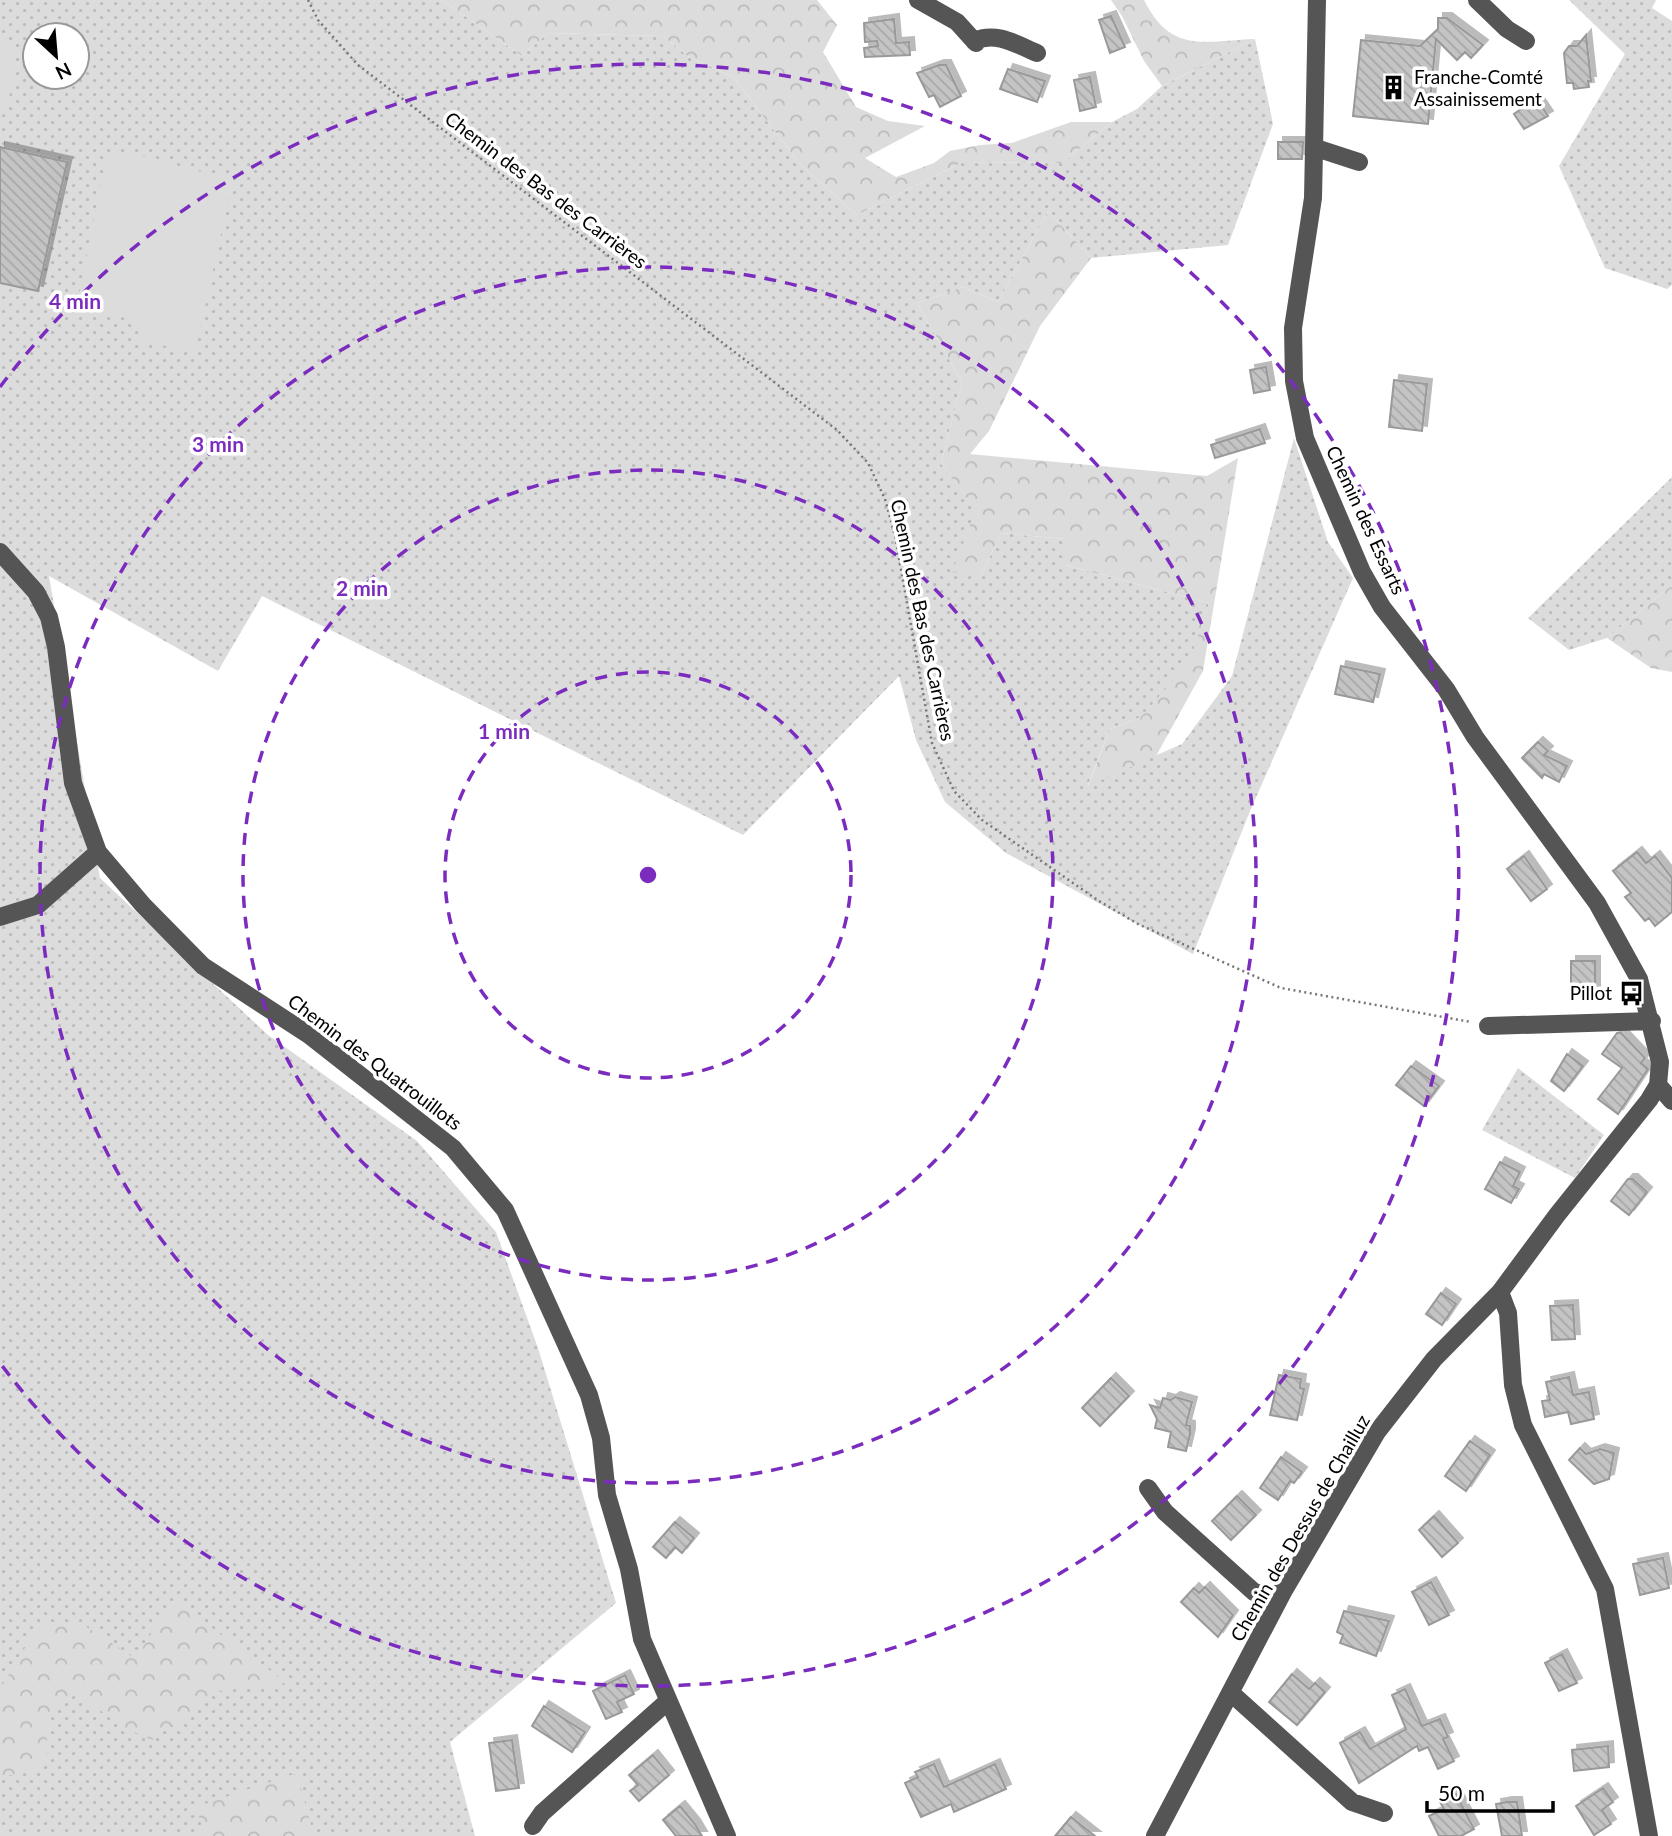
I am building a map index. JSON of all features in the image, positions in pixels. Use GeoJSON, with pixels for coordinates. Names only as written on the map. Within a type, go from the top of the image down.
{"type":"FeatureCollection","features":[{"type":"Feature","properties":{"kind":"street"},"geometry":{"type":"LineString","coordinates":[[918,0],[957,22],[975,42],[986,36],[996,36],[1037,53]]}},
{"type":"Feature","properties":{"kind":"street","name":"Chemin des Essarts"},"geometry":{"type":"LineString","coordinates":[[1317,0],[1313,198],[1293,328],[1294,381],[1305,438],[1357,559],[1382,607],[1446,689],[1482,747],[1597,902],[1639,979],[1666,1060]]}},
{"type":"Feature","properties":{"kind":"street"},"geometry":{"type":"LineString","coordinates":[[1477,0],[1507,29],[1527,41]]}},
{"type":"Feature","properties":{"kind":"street"},"geometry":{"type":"LineString","coordinates":[[1316,148],[1359,162]]}},
{"type":"Feature","properties":{"kind":"street","name":"Chemin des Quatrouillots"},"geometry":{"type":"LineString","coordinates":[[0,552],[23,574],[49,617],[56,647],[73,783],[98,852],[142,905],[203,965],[309,1035],[453,1148],[505,1210],[589,1395],[601,1438],[607,1494],[629,1569],[642,1639],[727,1836]]}},
{"type":"Feature","properties":{"kind":"street"},"geometry":{"type":"LineString","coordinates":[[0,917],[38,905],[98,852]]}},
{"type":"Feature","properties":{"kind":"street"},"geometry":{"type":"LineString","coordinates":[[1488,1026],[1652,1021]]}},
{"type":"Feature","properties":{"kind":"street"},"geometry":{"type":"LineString","coordinates":[[1666,1060],[1658,1085],[1672,1101]]}},
{"type":"Feature","properties":{"kind":"street","name":"Chemin des Dessus de Chailluz"},"geometry":{"type":"LineString","coordinates":[[1155,1836],[1283,1592],[1377,1432],[1434,1359],[1500,1292],[1658,1085]]}},
{"type":"Feature","properties":{"kind":"street"},"geometry":{"type":"LineString","coordinates":[[1500,1292],[1508,1313],[1513,1385],[1523,1425],[1605,1589],[1649,1836]]}},
{"type":"Feature","properties":{"kind":"street"},"geometry":{"type":"LineString","coordinates":[[1148,1488],[1165,1512],[1254,1592],[1269,1596],[1283,1592]]}},
{"type":"Feature","properties":{"kind":"street"},"geometry":{"type":"LineString","coordinates":[[1231,1693],[1352,1802],[1384,1813]]}},
{"type":"Feature","properties":{"kind":"street"},"geometry":{"type":"LineString","coordinates":[[533,1826],[542,1813],[667,1701]]}},
{"type":"Feature","properties":{"kind":"path","name":"Chemin des Bas des Carrières"},"geometry":{"type":"LineString","coordinates":[[307,0],[318,20],[358,65],[837,430],[868,463],[886,499],[895,536],[932,743],[954,790],[982,820],[1099,901],[1138,923],[1280,988],[1488,1026]]}},
{"type":"Feature","properties":{"kind":"green space"},"geometry":{"type":"Polygon","coordinates":[[[0,0],[442,0],[522,56],[548,33],[663,36],[688,56],[733,77],[800,164],[857,215],[963,162],[1062,163],[1112,122],[1137,109],[1162,86],[1255,39],[1273,124],[1228,245],[1091,258],[1048,211],[998,302],[963,287],[917,303],[962,382],[941,464],[976,509],[981,576],[1001,533],[1065,539],[1065,565],[1209,603],[1190,662],[1141,717],[1110,729],[1088,785],[1182,744],[1232,676],[1294,438],[1328,542],[1353,578],[1250,811],[1193,954],[1006,853],[945,802],[916,740],[899,676],[743,835],[262,596],[218,671],[49,576],[100,878],[268,1035],[417,1141],[496,1232],[538,1348],[616,1603],[450,1742],[475,1836],[0,1836],[0,0]]]}},
{"type":"Feature","properties":{"kind":"green space"},"geometry":{"type":"Polygon","coordinates":[[[442,0],[817,0],[837,25],[823,52],[856,107],[888,121],[925,126],[865,158],[896,177],[934,163],[950,151],[980,145],[1012,143],[1071,122],[1112,122],[1062,163],[963,162],[857,215],[800,164],[733,77],[688,56],[663,36],[548,33],[522,56],[442,0]]]}},
{"type":"Feature","properties":{"kind":"green space"},"geometry":{"type":"Polygon","coordinates":[[[1111,0],[1144,0],[1154,17],[1177,37],[1204,42],[1255,39],[1162,86],[1144,61],[1111,0]]]}},
{"type":"Feature","properties":{"kind":"green space"},"geometry":{"type":"Polygon","coordinates":[[[1569,0],[1656,0],[1652,8],[1672,21],[1672,285],[1667,289],[1605,268],[1559,166],[1625,54],[1569,0]]]}},
{"type":"Feature","properties":{"kind":"green space"},"geometry":{"type":"Polygon","coordinates":[[[0,40],[12,52],[14,64],[9,98],[0,120],[0,40]]]}},
{"type":"Feature","properties":{"kind":"green space"},"geometry":{"type":"Polygon","coordinates":[[[129,153],[233,180],[195,352],[137,340],[140,321],[82,309],[79,295],[105,163],[116,155],[129,153]]]}},
{"type":"Feature","properties":{"kind":"green space"},"geometry":{"type":"Polygon","coordinates":[[[1048,211],[1091,258],[1040,326],[989,431],[970,454],[1207,476],[1238,458],[1203,671],[1156,756],[1088,786],[1110,729],[1141,717],[1189,662],[1209,603],[1065,565],[1065,539],[1001,533],[981,576],[952,572],[976,510],[941,464],[962,382],[917,303],[963,287],[998,302],[1048,211]]]}},
{"type":"Feature","properties":{"kind":"green space"},"geometry":{"type":"Polygon","coordinates":[[[1672,477],[1672,585],[1607,638],[1569,650],[1528,618],[1672,477]]]}},
{"type":"Feature","properties":{"kind":"green space"},"geometry":{"type":"Polygon","coordinates":[[[1672,585],[1672,672],[1651,668],[1607,638],[1672,585]]]}},
{"type":"Feature","properties":{"kind":"green space"},"geometry":{"type":"Polygon","coordinates":[[[1518,1068],[1604,1135],[1575,1178],[1482,1130],[1518,1068]]]}},
{"type":"Feature","properties":{"kind":"green space"},"geometry":{"type":"Polygon","coordinates":[[[175,1601],[287,1683],[219,1691],[152,1740],[125,1728],[74,1692],[59,1706],[50,1720],[47,1757],[34,1771],[0,1777],[0,1689],[40,1623],[85,1626],[136,1659],[161,1617],[175,1601]]]}},
{"type":"Feature","properties":{"kind":"green space"},"geometry":{"type":"Polygon","coordinates":[[[297,1773],[314,1836],[205,1836],[196,1807],[297,1773]]]}},
{"type":"Feature","properties":{"kind":"building"},"geometry":{"type":"Polygon","coordinates":[[[1111,16],[1125,47],[1110,53],[1099,20],[1111,16]]]}},
{"type":"Feature","properties":{"kind":"building","name":"Franche-Comté Assainissement"},"geometry":{"type":"Polygon","coordinates":[[[1438,18],[1447,18],[1483,45],[1471,58],[1465,52],[1457,60],[1436,39],[1428,124],[1353,116],[1361,40],[1420,46],[1438,29],[1438,18]]]}},
{"type":"Feature","properties":{"kind":"building"},"geometry":{"type":"Polygon","coordinates":[[[894,19],[896,43],[909,42],[910,55],[865,57],[864,48],[878,46],[877,41],[865,42],[864,23],[894,19]]]}},
{"type":"Feature","properties":{"kind":"building"},"geometry":{"type":"Polygon","coordinates":[[[1586,35],[1591,81],[1588,81],[1589,87],[1574,89],[1573,83],[1567,83],[1564,53],[1569,46],[1577,46],[1586,35]]]}},
{"type":"Feature","properties":{"kind":"building"},"geometry":{"type":"Polygon","coordinates":[[[946,65],[961,96],[940,107],[934,95],[929,97],[917,73],[946,65]]]}},
{"type":"Feature","properties":{"kind":"building"},"geometry":{"type":"Polygon","coordinates":[[[1008,69],[1045,81],[1037,102],[1000,89],[1008,69]]]}},
{"type":"Feature","properties":{"kind":"building"},"geometry":{"type":"Polygon","coordinates":[[[1090,77],[1096,107],[1080,111],[1074,80],[1090,77]]]}},
{"type":"Feature","properties":{"kind":"building"},"geometry":{"type":"Polygon","coordinates":[[[1536,98],[1548,116],[1524,129],[1514,114],[1536,98]]]}},
{"type":"Feature","properties":{"kind":"building"},"geometry":{"type":"Polygon","coordinates":[[[1278,142],[1303,142],[1302,159],[1278,159],[1278,142]]]}},
{"type":"Feature","properties":{"kind":"building"},"geometry":{"type":"Polygon","coordinates":[[[0,147],[67,162],[38,291],[0,283],[0,147]]]}},
{"type":"Feature","properties":{"kind":"building"},"geometry":{"type":"Polygon","coordinates":[[[1266,367],[1270,390],[1254,393],[1250,370],[1266,367]]]}},
{"type":"Feature","properties":{"kind":"building"},"geometry":{"type":"Polygon","coordinates":[[[1394,380],[1427,384],[1422,431],[1389,427],[1394,380]]]}},
{"type":"Feature","properties":{"kind":"building"},"geometry":{"type":"Polygon","coordinates":[[[1260,429],[1265,443],[1215,458],[1211,445],[1260,429]]]}},
{"type":"Feature","properties":{"kind":"building"},"geometry":{"type":"Polygon","coordinates":[[[1341,666],[1380,674],[1373,702],[1335,694],[1341,666]]]}},
{"type":"Feature","properties":{"kind":"building"},"geometry":{"type":"Polygon","coordinates":[[[1538,742],[1548,751],[1544,755],[1567,766],[1559,782],[1544,774],[1542,778],[1522,758],[1538,742]]]}},
{"type":"Feature","properties":{"kind":"building"},"geometry":{"type":"Polygon","coordinates":[[[1637,852],[1646,863],[1655,856],[1672,878],[1672,912],[1655,926],[1649,918],[1645,921],[1625,897],[1631,893],[1613,871],[1637,852]]]}},
{"type":"Feature","properties":{"kind":"building"},"geometry":{"type":"Polygon","coordinates":[[[1524,856],[1547,889],[1531,901],[1507,869],[1524,856]]]}},
{"type":"Feature","properties":{"kind":"building"},"geometry":{"type":"Polygon","coordinates":[[[1571,961],[1595,961],[1595,994],[1571,994],[1571,961]]]}},
{"type":"Feature","properties":{"kind":"building"},"geometry":{"type":"Polygon","coordinates":[[[1617,1033],[1621,1033],[1645,1058],[1641,1063],[1648,1069],[1618,1114],[1598,1099],[1622,1068],[1602,1054],[1617,1033]]]}},
{"type":"Feature","properties":{"kind":"building"},"geometry":{"type":"Polygon","coordinates":[[[1567,1054],[1583,1066],[1564,1091],[1551,1081],[1567,1054]]]}},
{"type":"Feature","properties":{"kind":"building"},"geometry":{"type":"Polygon","coordinates":[[[1411,1066],[1439,1086],[1424,1106],[1396,1085],[1411,1066]]]}},
{"type":"Feature","properties":{"kind":"building"},"geometry":{"type":"Polygon","coordinates":[[[1500,1162],[1520,1172],[1513,1186],[1519,1189],[1511,1203],[1485,1189],[1500,1162]]]}},
{"type":"Feature","properties":{"kind":"building"},"geometry":{"type":"Polygon","coordinates":[[[1628,1179],[1633,1179],[1647,1192],[1629,1215],[1611,1201],[1628,1179]]]}},
{"type":"Feature","properties":{"kind":"building"},"geometry":{"type":"Polygon","coordinates":[[[1441,1293],[1456,1304],[1442,1325],[1426,1314],[1441,1293]]]}},
{"type":"Feature","properties":{"kind":"building"},"geometry":{"type":"Polygon","coordinates":[[[1573,1305],[1575,1339],[1552,1340],[1550,1306],[1573,1305]]]}},
{"type":"Feature","properties":{"kind":"building"},"geometry":{"type":"Polygon","coordinates":[[[1279,1375],[1301,1379],[1300,1388],[1304,1389],[1297,1420],[1270,1415],[1279,1375]]]}},
{"type":"Feature","properties":{"kind":"building"},"geometry":{"type":"Polygon","coordinates":[[[1569,1377],[1573,1395],[1589,1392],[1594,1419],[1571,1424],[1568,1412],[1545,1417],[1542,1401],[1550,1400],[1546,1382],[1569,1377]]]}},
{"type":"Feature","properties":{"kind":"building"},"geometry":{"type":"Polygon","coordinates":[[[1111,1378],[1129,1396],[1100,1426],[1082,1408],[1111,1378]]]}},
{"type":"Feature","properties":{"kind":"building"},"geometry":{"type":"Polygon","coordinates":[[[1175,1397],[1192,1402],[1186,1425],[1190,1426],[1190,1434],[1186,1451],[1168,1447],[1171,1432],[1155,1428],[1157,1419],[1150,1405],[1160,1408],[1163,1398],[1171,1400],[1175,1397]]]}},
{"type":"Feature","properties":{"kind":"building"},"geometry":{"type":"Polygon","coordinates":[[[1470,1441],[1490,1455],[1466,1491],[1445,1476],[1470,1441]]]}},
{"type":"Feature","properties":{"kind":"building"},"geometry":{"type":"Polygon","coordinates":[[[1580,1448],[1586,1454],[1600,1449],[1614,1453],[1609,1479],[1594,1484],[1569,1460],[1580,1448]]]}},
{"type":"Feature","properties":{"kind":"building"},"geometry":{"type":"Polygon","coordinates":[[[1281,1457],[1302,1472],[1294,1483],[1290,1481],[1278,1500],[1260,1488],[1281,1457]]]}},
{"type":"Feature","properties":{"kind":"building"},"geometry":{"type":"Polygon","coordinates":[[[1237,1496],[1256,1515],[1231,1540],[1212,1521],[1237,1496]]]}},
{"type":"Feature","properties":{"kind":"building"},"geometry":{"type":"Polygon","coordinates":[[[1434,1516],[1458,1543],[1442,1557],[1419,1530],[1434,1516]]]}},
{"type":"Feature","properties":{"kind":"building"},"geometry":{"type":"Polygon","coordinates":[[[675,1522],[694,1538],[682,1553],[675,1547],[666,1558],[653,1547],[675,1522]]]}},
{"type":"Feature","properties":{"kind":"building"},"geometry":{"type":"Polygon","coordinates":[[[1663,1558],[1669,1588],[1640,1595],[1633,1564],[1663,1558]]]}},
{"type":"Feature","properties":{"kind":"building"},"geometry":{"type":"Polygon","coordinates":[[[1431,1582],[1449,1615],[1429,1625],[1412,1592],[1431,1582]]]}},
{"type":"Feature","properties":{"kind":"building"},"geometry":{"type":"Polygon","coordinates":[[[1205,1587],[1233,1615],[1218,1637],[1181,1602],[1194,1588],[1199,1593],[1205,1587]]]}},
{"type":"Feature","properties":{"kind":"building"},"geometry":{"type":"Polygon","coordinates":[[[1344,1611],[1389,1621],[1376,1656],[1340,1643],[1343,1635],[1337,1632],[1344,1611]]]}},
{"type":"Feature","properties":{"kind":"building"},"geometry":{"type":"Polygon","coordinates":[[[1562,1654],[1577,1683],[1559,1691],[1545,1663],[1562,1654]]]}},
{"type":"Feature","properties":{"kind":"building"},"geometry":{"type":"Polygon","coordinates":[[[1292,1674],[1309,1689],[1315,1683],[1325,1692],[1297,1725],[1269,1702],[1292,1674]]]}},
{"type":"Feature","properties":{"kind":"building"},"geometry":{"type":"Polygon","coordinates":[[[625,1675],[634,1694],[617,1702],[622,1712],[606,1719],[593,1691],[625,1675]]]}},
{"type":"Feature","properties":{"kind":"building"},"geometry":{"type":"Polygon","coordinates":[[[1405,1689],[1422,1726],[1440,1719],[1448,1737],[1443,1739],[1454,1761],[1438,1769],[1428,1747],[1419,1751],[1417,1746],[1359,1783],[1340,1743],[1360,1732],[1370,1749],[1406,1729],[1392,1695],[1405,1689]]]}},
{"type":"Feature","properties":{"kind":"building"},"geometry":{"type":"Polygon","coordinates":[[[544,1706],[585,1732],[572,1752],[532,1726],[544,1706]]]}},
{"type":"Feature","properties":{"kind":"building"},"geometry":{"type":"Polygon","coordinates":[[[512,1740],[519,1788],[496,1791],[489,1743],[512,1740]]]}},
{"type":"Feature","properties":{"kind":"building"},"geometry":{"type":"Polygon","coordinates":[[[1608,1746],[1609,1767],[1574,1771],[1572,1750],[1608,1746]]]}},
{"type":"Feature","properties":{"kind":"building"},"geometry":{"type":"Polygon","coordinates":[[[653,1755],[669,1775],[639,1801],[630,1791],[638,1785],[629,1775],[653,1755]]]}},
{"type":"Feature","properties":{"kind":"building"},"geometry":{"type":"Polygon","coordinates":[[[934,1764],[944,1787],[995,1764],[1006,1789],[954,1812],[951,1804],[921,1817],[905,1783],[918,1777],[915,1772],[934,1764]]]}},
{"type":"Feature","properties":{"kind":"building"},"geometry":{"type":"Polygon","coordinates":[[[1603,1788],[1613,1802],[1602,1810],[1611,1824],[1594,1835],[1576,1806],[1603,1788]]]}},
{"type":"Feature","properties":{"kind":"building"},"geometry":{"type":"Polygon","coordinates":[[[1456,1794],[1474,1829],[1461,1836],[1439,1836],[1429,1816],[1444,1809],[1440,1802],[1456,1794]]]}},
{"type":"Feature","properties":{"kind":"building"},"geometry":{"type":"Polygon","coordinates":[[[1517,1802],[1522,1836],[1502,1836],[1496,1804],[1517,1802]]]}},
{"type":"Feature","properties":{"kind":"building"},"geometry":{"type":"Polygon","coordinates":[[[680,1806],[702,1836],[676,1836],[663,1820],[680,1806]]]}},
{"type":"Feature","properties":{"kind":"building"},"geometry":{"type":"Polygon","coordinates":[[[1071,1817],[1095,1836],[1055,1836],[1071,1817]]]}},
{"type":"Feature","properties":{"kind":"place","name":"Franche-Comté Assainissement"},"geometry":{"type":"Point","coordinates":[1394,88]}},
{"type":"Feature","properties":{"kind":"place","name":"Pillot"},"geometry":{"type":"Point","coordinates":[1632,993]}}]}
